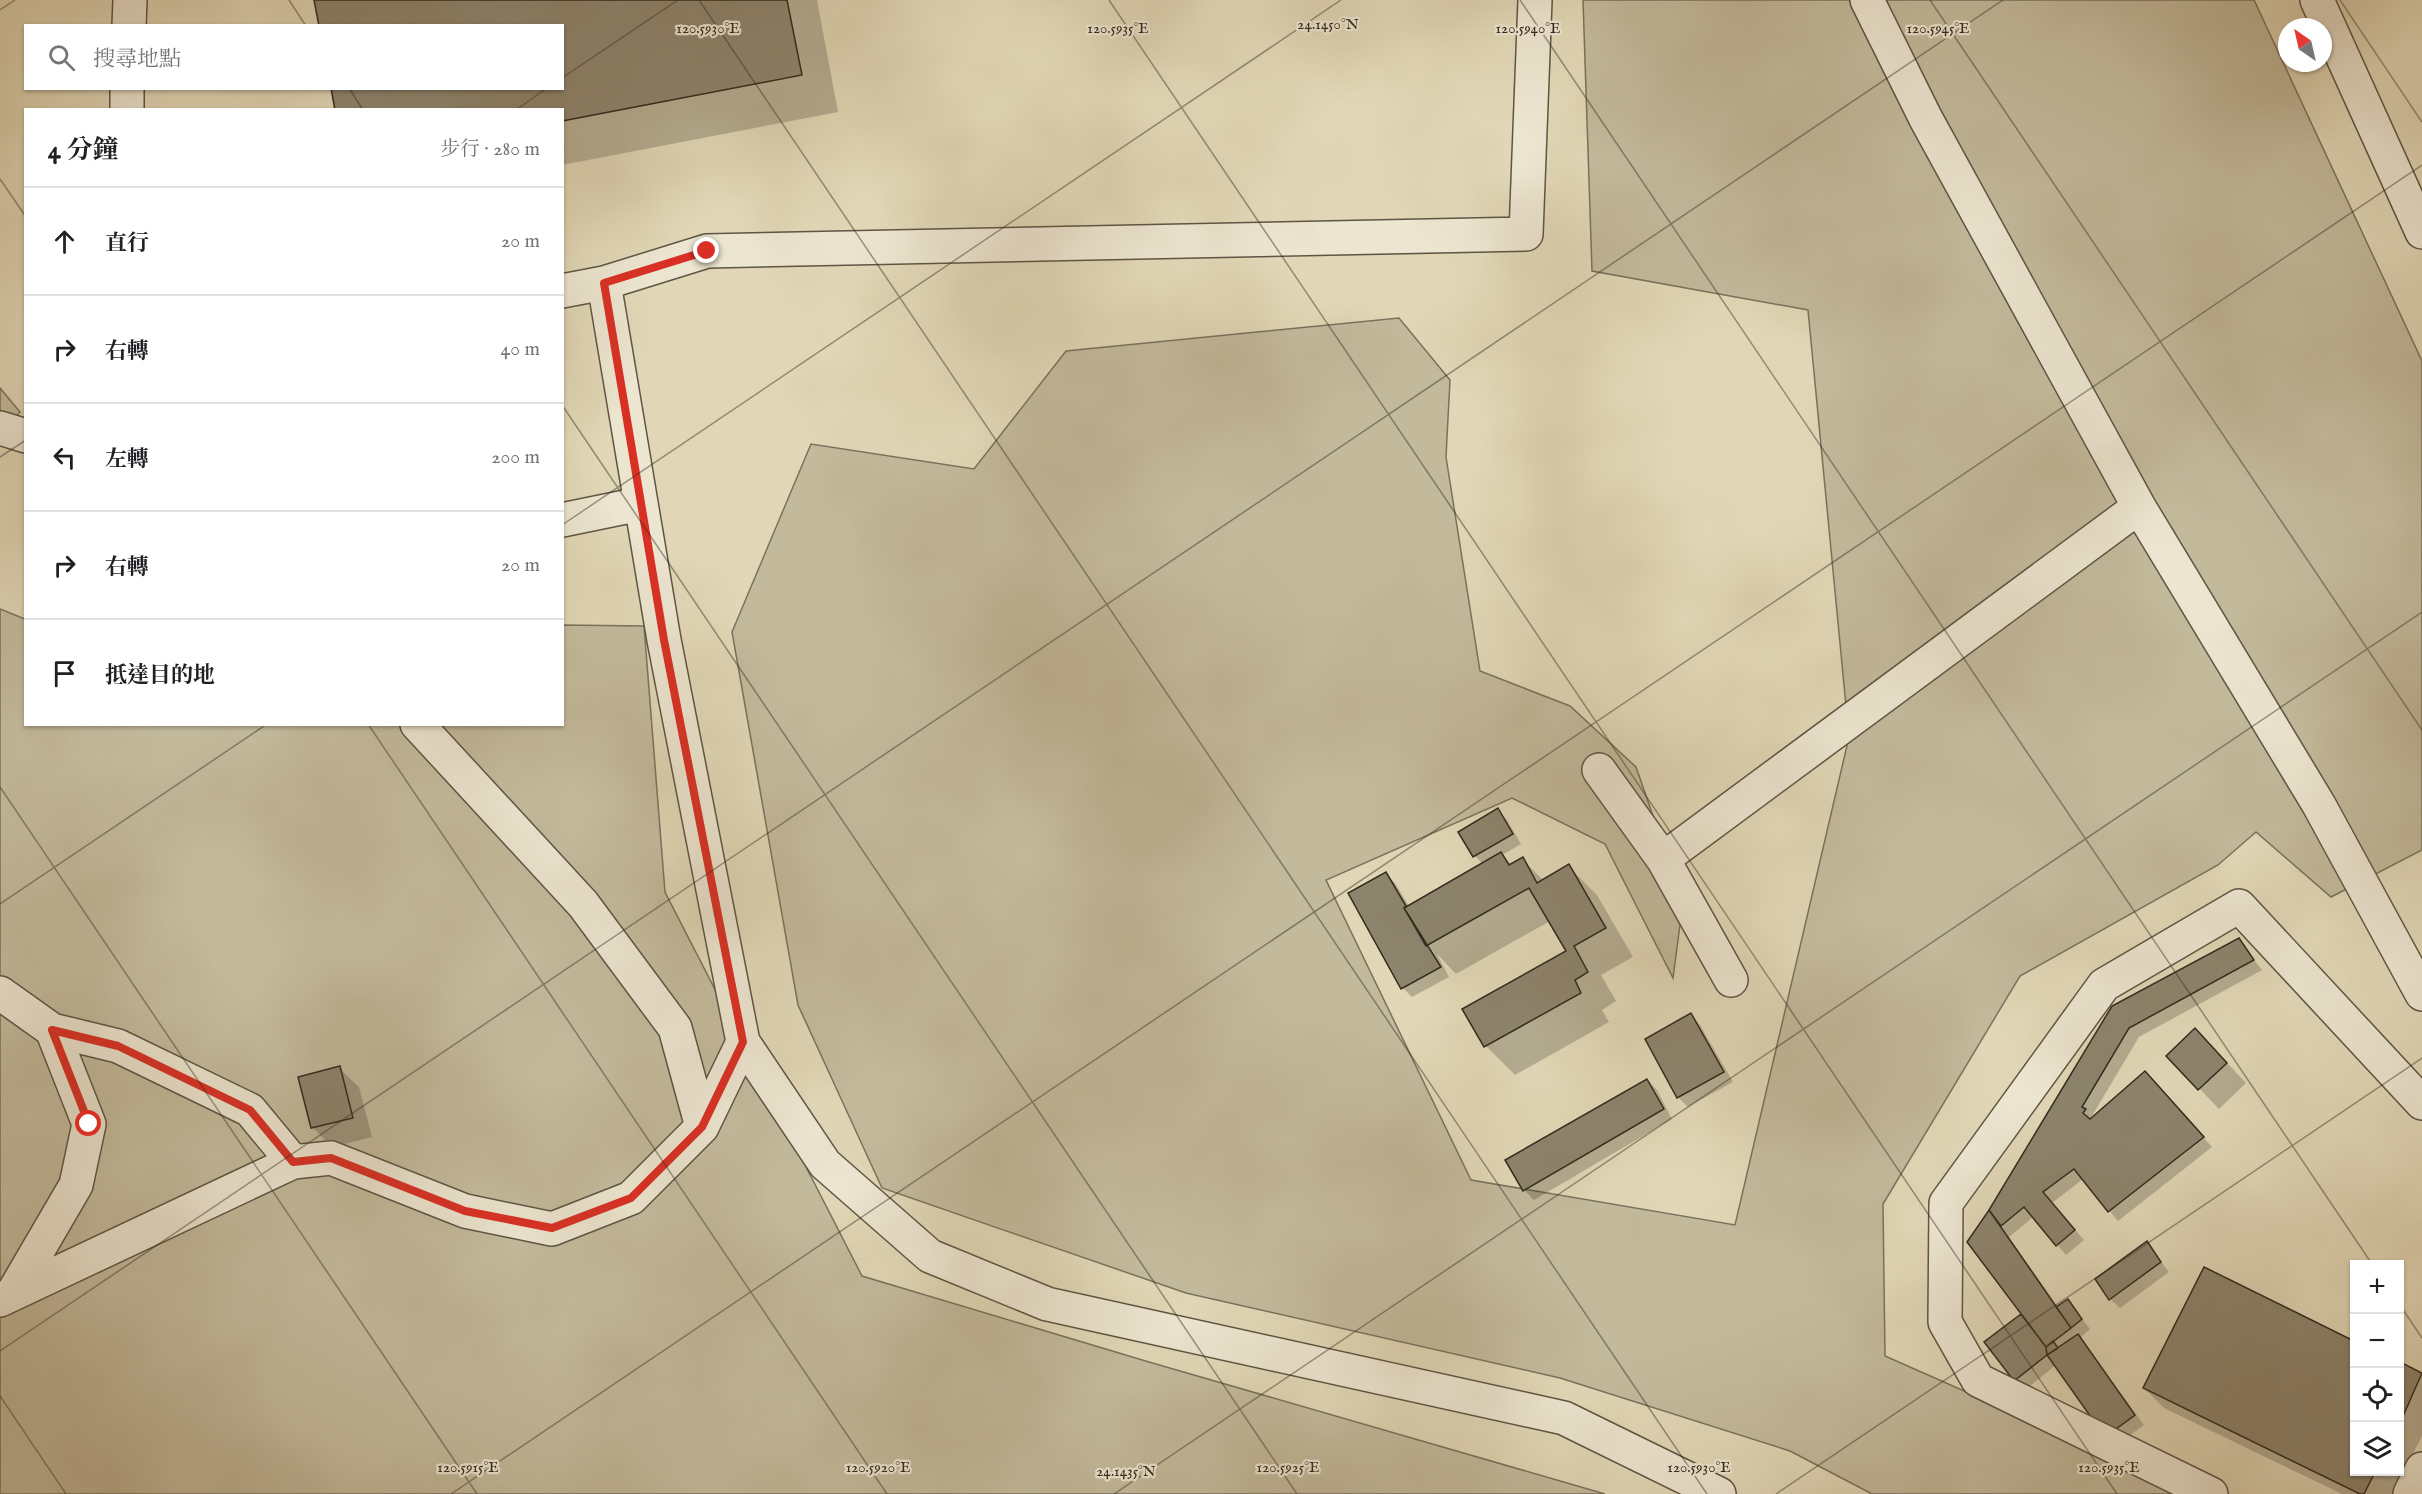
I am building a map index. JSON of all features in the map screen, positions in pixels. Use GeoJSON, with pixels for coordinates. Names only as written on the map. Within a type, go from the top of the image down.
{"type":"FeatureCollection","features":[{"type":"Feature","properties":{"kind":"street"},"geometry":{"type":"LineString","coordinates":[[129,24],[130,0]]}},
{"type":"Feature","properties":{"kind":"street"},"geometry":{"type":"LineString","coordinates":[[564,291],[604,283],[707,251],[1527,234],[1535,0]]}},
{"type":"Feature","properties":{"kind":"street"},"geometry":{"type":"LineString","coordinates":[[1867,0],[1926,119],[2139,507],[2319,806],[2422,994]]}},
{"type":"Feature","properties":{"kind":"street"},"geometry":{"type":"LineString","coordinates":[[2317,0],[2422,232]]}},
{"type":"Feature","properties":{"kind":"street"},"geometry":{"type":"LineString","coordinates":[[127,90],[127,108]]}},
{"type":"Feature","properties":{"kind":"street"},"geometry":{"type":"LineString","coordinates":[[604,283],[664,640],[743,1042],[825,1164],[930,1256],[1047,1304],[1564,1418],[1719,1494]]}},
{"type":"Feature","properties":{"kind":"street"},"geometry":{"type":"LineString","coordinates":[[0,428],[24,435]]}},
{"type":"Feature","properties":{"kind":"street"},"geometry":{"type":"LineString","coordinates":[[564,520],[640,504]]}},
{"type":"Feature","properties":{"kind":"street"},"geometry":{"type":"LineString","coordinates":[[1663,859],[2139,507]]}},
{"type":"Feature","properties":{"kind":"street"},"geometry":{"type":"LineString","coordinates":[[419,726],[583,904],[675,1028],[702,1127]]}},
{"type":"Feature","properties":{"kind":"street"},"geometry":{"type":"LineString","coordinates":[[1599,770],[1663,859],[1731,981]]}},
{"type":"Feature","properties":{"kind":"street"},"geometry":{"type":"LineString","coordinates":[[2211,1494],[1978,1380],[1945,1322],[1946,1203],[2104,985],[2239,906],[2422,1103]]}},
{"type":"Feature","properties":{"kind":"street"},"geometry":{"type":"LineString","coordinates":[[0,993],[52,1030],[118,1046],[250,1110],[293,1162]]}},
{"type":"Feature","properties":{"kind":"street"},"geometry":{"type":"LineString","coordinates":[[6,1296],[76,1185],[89,1124],[52,1030]]}},
{"type":"Feature","properties":{"kind":"street"},"geometry":{"type":"LineString","coordinates":[[6,1296],[293,1162],[331,1158],[465,1211],[552,1228],[631,1198],[702,1127],[743,1042]]}},
{"type":"Feature","properties":{"kind":"street"},"geometry":{"type":"LineString","coordinates":[[2410,1494],[2422,1469]]}},
{"type":"Feature","properties":{"kind":"shaded area"},"geometry":{"type":"Polygon","coordinates":[[[1583,0],[2254,0],[2278,52],[2278,72],[2288,72],[2422,361],[2422,850],[2331,897],[2256,832],[2218,865],[2020,976],[1883,1204],[1885,1356],[2084,1444],[2179,1494],[1872,1494],[1790,1451],[1560,1378],[1186,1293],[882,1188],[798,1005],[732,632],[811,444],[974,469],[1066,351],[1399,318],[1450,380],[1446,457],[1480,671],[1570,706],[1636,767],[1683,902],[1673,978],[1605,844],[1512,798],[1326,880],[1471,1180],[1735,1225],[1849,737],[1808,310],[1592,271],[1583,0]]]}},
{"type":"Feature","properties":{"kind":"shaded area"},"geometry":{"type":"Polygon","coordinates":[[[0,388],[20,412],[0,433],[0,388]]]}},
{"type":"Feature","properties":{"kind":"shaded area"},"geometry":{"type":"Polygon","coordinates":[[[0,609],[24,619],[24,726],[564,726],[564,625],[644,626],[665,892],[862,1276],[1605,1494],[0,1494],[0,609]]]}},
{"type":"Feature","properties":{"kind":"building"},"geometry":{"type":"Polygon","coordinates":[[[314,0],[787,0],[802,75],[564,121],[564,108],[335,108],[331,90],[564,90],[564,24],[319,24],[314,0]]]}},
{"type":"Feature","properties":{"kind":"building"},"geometry":{"type":"Polygon","coordinates":[[[1498,808],[1513,834],[1473,857],[1458,832],[1498,808]]]}},
{"type":"Feature","properties":{"kind":"building"},"geometry":{"type":"Polygon","coordinates":[[[1501,852],[1509,865],[1523,857],[1537,883],[1569,864],[1606,928],[1574,946],[1588,972],[1575,980],[1581,993],[1484,1047],[1462,1009],[1566,951],[1529,888],[1426,946],[1404,908],[1501,852]]]}},
{"type":"Feature","properties":{"kind":"building"},"geometry":{"type":"Polygon","coordinates":[[[1386,872],[1406,906],[1404,908],[1441,967],[1401,989],[1348,893],[1386,872]]]}},
{"type":"Feature","properties":{"kind":"building"},"geometry":{"type":"Polygon","coordinates":[[[2239,938],[2254,960],[2129,1028],[2082,1107],[2086,1109],[2083,1113],[2090,1119],[2145,1071],[2204,1137],[2108,1212],[2074,1169],[2043,1192],[2075,1230],[2056,1246],[2024,1207],[2001,1226],[1989,1210],[2112,1006],[2239,938]]]}},
{"type":"Feature","properties":{"kind":"building"},"geometry":{"type":"Polygon","coordinates":[[[1691,1013],[1724,1072],[1677,1098],[1645,1039],[1691,1013]]]}},
{"type":"Feature","properties":{"kind":"building"},"geometry":{"type":"Polygon","coordinates":[[[2195,1028],[2227,1063],[2198,1090],[2166,1056],[2195,1028]]]}},
{"type":"Feature","properties":{"kind":"building"},"geometry":{"type":"Polygon","coordinates":[[[340,1066],[353,1118],[311,1128],[298,1077],[340,1066]]]}},
{"type":"Feature","properties":{"kind":"building"},"geometry":{"type":"Polygon","coordinates":[[[1647,1079],[1664,1109],[1523,1191],[1505,1160],[1647,1079]]]}},
{"type":"Feature","properties":{"kind":"building"},"geometry":{"type":"Polygon","coordinates":[[[1989,1210],[2071,1328],[2046,1347],[1967,1242],[1989,1210]]]}},
{"type":"Feature","properties":{"kind":"building"},"geometry":{"type":"Polygon","coordinates":[[[2147,1241],[2161,1262],[2109,1300],[2095,1279],[2147,1241]]]}},
{"type":"Feature","properties":{"kind":"building"},"geometry":{"type":"Polygon","coordinates":[[[2204,1267],[2350,1339],[2350,1476],[2373,1476],[2364,1494],[2360,1494],[2143,1388],[2204,1267]]]}},
{"type":"Feature","properties":{"kind":"building"},"geometry":{"type":"Polygon","coordinates":[[[2068,1299],[2082,1319],[2071,1328],[2056,1307],[2068,1299]]]}},
{"type":"Feature","properties":{"kind":"building"},"geometry":{"type":"Polygon","coordinates":[[[2021,1314],[2046,1347],[2047,1355],[2014,1381],[1984,1342],[2021,1314]]]}},
{"type":"Feature","properties":{"kind":"building"},"geometry":{"type":"Polygon","coordinates":[[[2078,1334],[2135,1415],[2105,1437],[2047,1355],[2078,1334]]]}},
{"type":"Feature","properties":{"kind":"building"},"geometry":{"type":"Polygon","coordinates":[[[2053,1341],[2058,1348],[2047,1355],[2046,1347],[2053,1341]]]}},
{"type":"Feature","properties":{"kind":"building"},"geometry":{"type":"Polygon","coordinates":[[[2404,1364],[2422,1373],[2404,1414],[2404,1364]]]}},
{"type":"Feature","properties":{"kind":"route"},"geometry":{"type":"LineString","coordinates":[[89,1124],[52,1030],[118,1046],[250,1110],[293,1162],[331,1158],[465,1211],[552,1228],[631,1198],[702,1127],[743,1042],[664,640],[604,283],[707,251]]}}]}
